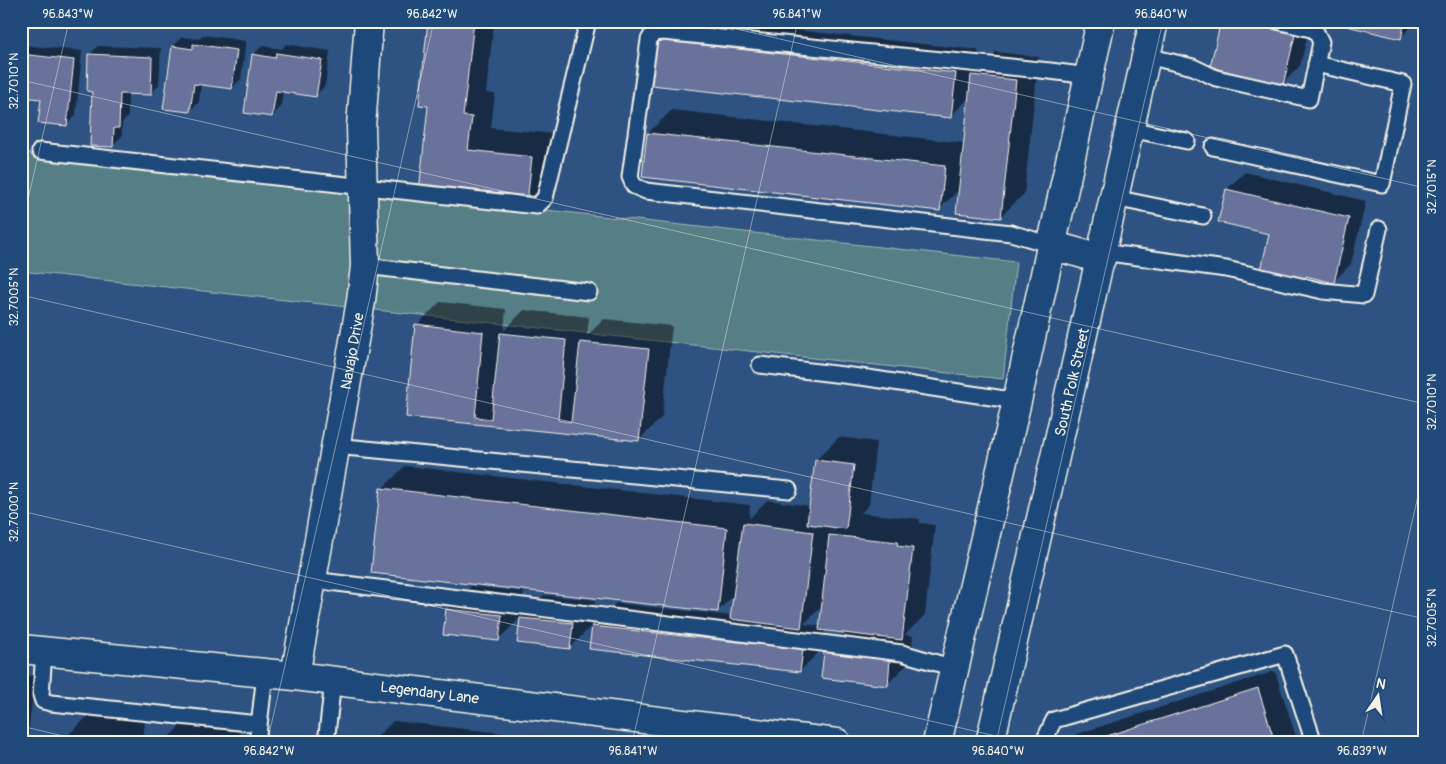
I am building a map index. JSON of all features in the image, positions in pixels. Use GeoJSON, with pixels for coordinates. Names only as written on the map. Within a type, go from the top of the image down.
{"type":"FeatureCollection","features":[{"type":"Feature","properties":{"kind":"main road","name":"Navajo Drive"},"geometry":{"type":"LineString","coordinates":[[296,676],[361,301],[365,266],[361,127],[369,21]]}},
{"type":"Feature","properties":{"kind":"main road"},"geometry":{"type":"LineString","coordinates":[[937,743],[1017,401],[1101,21]]}},
{"type":"Feature","properties":{"kind":"main road","name":"South Polk Street"},"geometry":{"type":"LineString","coordinates":[[990,743],[1154,21]]}},
{"type":"Feature","properties":{"kind":"main road"},"geometry":{"type":"LineString","coordinates":[[1051,245],[1102,255]]}},
{"type":"Feature","properties":{"kind":"main road","name":"Legendary Lane"},"geometry":{"type":"LineString","coordinates":[[33,650],[296,676],[838,743]]}},
{"type":"Feature","properties":{"kind":"lane"},"geometry":{"type":"LineString","coordinates":[[40,151],[537,206],[545,198],[588,21]]}},
{"type":"Feature","properties":{"kind":"lane"},"geometry":{"type":"LineString","coordinates":[[1147,56],[1193,66],[1216,78],[1309,99],[1321,42],[1315,30],[1277,21]]}},
{"type":"Feature","properties":{"kind":"lane"},"geometry":{"type":"LineString","coordinates":[[1051,245],[1011,233],[646,191],[634,186],[630,177],[649,40],[653,33],[663,32],[1050,70],[1089,76]]}},
{"type":"Feature","properties":{"kind":"lane"},"geometry":{"type":"LineString","coordinates":[[1213,147],[1382,184],[1403,84],[1316,64]]}},
{"type":"Feature","properties":{"kind":"lane"},"geometry":{"type":"LineString","coordinates":[[1130,130],[1187,141]]}},
{"type":"Feature","properties":{"kind":"lane"},"geometry":{"type":"LineString","coordinates":[[1114,198],[1203,216]]}},
{"type":"Feature","properties":{"kind":"lane"},"geometry":{"type":"LineString","coordinates":[[1102,255],[1226,269],[1323,291],[1364,296],[1379,229]]}},
{"type":"Feature","properties":{"kind":"lane"},"geometry":{"type":"LineString","coordinates":[[365,266],[589,292]]}},
{"type":"Feature","properties":{"kind":"lane"},"geometry":{"type":"LineString","coordinates":[[760,365],[868,378],[1017,401]]}},
{"type":"Feature","properties":{"kind":"lane"},"geometry":{"type":"LineString","coordinates":[[336,446],[789,490]]}},
{"type":"Feature","properties":{"kind":"lane"},"geometry":{"type":"LineString","coordinates":[[313,580],[902,653],[954,668]]}},
{"type":"Feature","properties":{"kind":"lane"},"geometry":{"type":"LineString","coordinates":[[33,650],[43,701],[259,724]]}},
{"type":"Feature","properties":{"kind":"lane"},"geometry":{"type":"LineString","coordinates":[[1043,743],[1054,720],[1285,654],[1314,743]]}},
{"type":"Feature","properties":{"kind":"lane"},"geometry":{"type":"LineString","coordinates":[[257,743],[265,674]]}},
{"type":"Feature","properties":{"kind":"lane"},"geometry":{"type":"LineString","coordinates":[[326,743],[333,681]]}},
{"type":"Feature","properties":{"kind":"green space"},"geometry":{"type":"Polygon","coordinates":[[[21,152],[1016,262],[1003,379],[21,271],[21,152]]]}},
{"type":"Feature","properties":{"kind":"building"},"geometry":{"type":"Polygon","coordinates":[[[428,21],[474,21],[463,116],[472,117],[468,150],[532,157],[527,203],[419,191],[428,106],[419,105],[428,21]]]}},
{"type":"Feature","properties":{"kind":"building"},"geometry":{"type":"Polygon","coordinates":[[[1221,21],[1257,21],[1296,31],[1283,85],[1266,80],[1264,85],[1229,76],[1230,72],[1210,67],[1221,21]]]}},
{"type":"Feature","properties":{"kind":"building"},"geometry":{"type":"Polygon","coordinates":[[[1326,21],[1405,21],[1401,39],[1326,21]]]}},
{"type":"Feature","properties":{"kind":"building"},"geometry":{"type":"Polygon","coordinates":[[[656,40],[956,73],[951,118],[651,85],[656,40]]]}},
{"type":"Feature","properties":{"kind":"building"},"geometry":{"type":"Polygon","coordinates":[[[193,44],[237,50],[232,89],[194,84],[190,112],[163,109],[172,46],[193,49],[193,44]]]}},
{"type":"Feature","properties":{"kind":"building"},"geometry":{"type":"Polygon","coordinates":[[[276,53],[322,60],[316,97],[276,91],[272,117],[244,113],[252,54],[275,58],[276,53]]]}},
{"type":"Feature","properties":{"kind":"building"},"geometry":{"type":"Polygon","coordinates":[[[21,54],[74,60],[67,126],[38,123],[41,99],[21,97],[21,54]]]}},
{"type":"Feature","properties":{"kind":"building"},"geometry":{"type":"Polygon","coordinates":[[[88,54],[152,57],[151,95],[120,94],[119,128],[114,128],[113,147],[90,146],[92,92],[87,91],[88,54]]]}},
{"type":"Feature","properties":{"kind":"building"},"geometry":{"type":"Polygon","coordinates":[[[971,75],[1016,80],[1001,218],[956,213],[971,75]]]}},
{"type":"Feature","properties":{"kind":"building"},"geometry":{"type":"Polygon","coordinates":[[[647,133],[945,166],[940,211],[642,177],[647,133]]]}},
{"type":"Feature","properties":{"kind":"building"},"geometry":{"type":"Polygon","coordinates":[[[1226,189],[1349,218],[1334,283],[1306,276],[1305,281],[1261,270],[1269,234],[1218,222],[1226,189]]]}},
{"type":"Feature","properties":{"kind":"building"},"geometry":{"type":"Polygon","coordinates":[[[415,324],[483,332],[475,417],[491,419],[500,333],[566,340],[558,420],[571,422],[580,342],[649,349],[639,441],[406,417],[415,324]]]}},
{"type":"Feature","properties":{"kind":"building"},"geometry":{"type":"Polygon","coordinates":[[[815,460],[854,465],[846,529],[807,524],[815,460]]]}},
{"type":"Feature","properties":{"kind":"building"},"geometry":{"type":"Polygon","coordinates":[[[380,488],[727,528],[718,612],[371,573],[380,488]]]}},
{"type":"Feature","properties":{"kind":"building"},"geometry":{"type":"Polygon","coordinates":[[[743,523],[813,532],[801,628],[730,619],[743,523]]]}},
{"type":"Feature","properties":{"kind":"building"},"geometry":{"type":"Polygon","coordinates":[[[829,535],[898,542],[897,546],[913,548],[902,640],[819,630],[829,535]]]}},
{"type":"Feature","properties":{"kind":"building"},"geometry":{"type":"Polygon","coordinates":[[[446,609],[502,615],[499,641],[443,635],[446,609]]]}},
{"type":"Feature","properties":{"kind":"building"},"geometry":{"type":"Polygon","coordinates":[[[520,618],[573,623],[570,649],[517,643],[520,618]]]}},
{"type":"Feature","properties":{"kind":"building"},"geometry":{"type":"Polygon","coordinates":[[[592,626],[803,649],[800,672],[589,649],[592,626]]]}},
{"type":"Feature","properties":{"kind":"building"},"geometry":{"type":"Polygon","coordinates":[[[824,652],[890,659],[888,686],[821,678],[824,652]]]}},
{"type":"Feature","properties":{"kind":"building"},"geometry":{"type":"Polygon","coordinates":[[[1258,688],[1275,743],[1085,743],[1258,688]]]}},
{"type":"Feature","properties":{"kind":"building"},"geometry":{"type":"Polygon","coordinates":[[[65,736],[123,742],[123,743],[64,743],[65,736]]]}}]}
